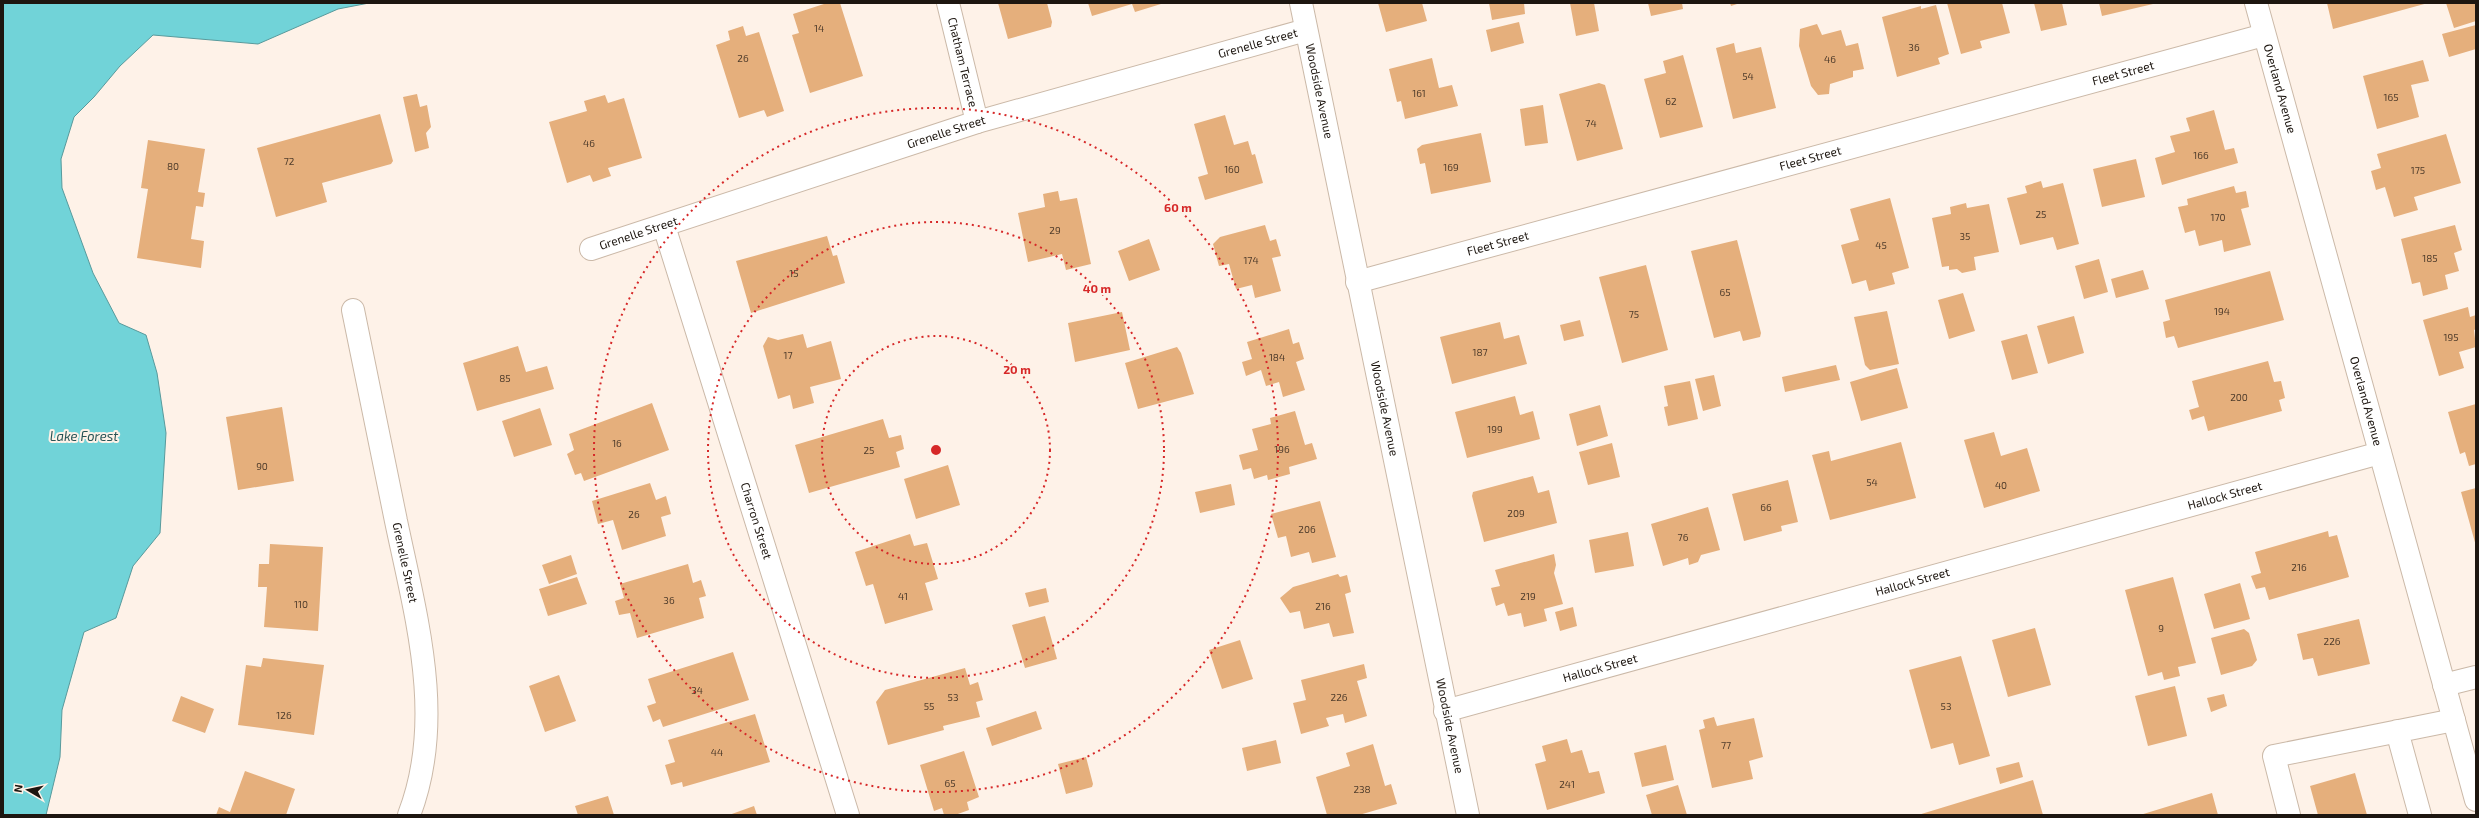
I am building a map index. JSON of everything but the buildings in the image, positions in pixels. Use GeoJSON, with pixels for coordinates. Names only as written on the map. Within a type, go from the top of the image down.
{"type":"FeatureCollection","features":[{"type":"Feature","properties":{"kind":"street","name":"Chatham Terrace"},"geometry":{"type":"LineString","coordinates":[[948,3],[977,122]]}},
{"type":"Feature","properties":{"kind":"street","name":"Woodside Avenue"},"geometry":{"type":"LineString","coordinates":[[1301,3],[1445,711],[1468,815]]}},
{"type":"Feature","properties":{"kind":"street","name":"Overland Avenue"},"geometry":{"type":"LineString","coordinates":[[2256,3],[2476,800]]}},
{"type":"Feature","properties":{"kind":"street","name":"Grenelle Street"},"geometry":{"type":"LineString","coordinates":[[591,249],[977,122],[1306,30]]}},
{"type":"Feature","properties":{"kind":"street","name":"Fleet Street"},"geometry":{"type":"LineString","coordinates":[[1357,282],[2264,35]]}},
{"type":"Feature","properties":{"kind":"street","name":"Charron Street"},"geometry":{"type":"LineString","coordinates":[[664,226],[848,815]]}},
{"type":"Feature","properties":{"kind":"street","name":"Grenelle Street"},"geometry":{"type":"LineString","coordinates":[[354,310],[424,659],[428,724],[419,790],[409,815]]}},
{"type":"Feature","properties":{"kind":"street","name":"Hallock Street"},"geometry":{"type":"LineString","coordinates":[[1445,711],[2380,453]]}},
{"type":"Feature","properties":{"kind":"street"},"geometry":{"type":"LineString","coordinates":[[2444,685],[2476,677]]}},
{"type":"Feature","properties":{"kind":"street"},"geometry":{"type":"LineString","coordinates":[[2289,815],[2274,756],[2454,720]]}},
{"type":"Feature","properties":{"kind":"street"},"geometry":{"type":"LineString","coordinates":[[2397,731],[2420,815]]}},
{"type":"Feature","properties":{"kind":"water","name":"Lake Forest"},"geometry":{"type":"Polygon","coordinates":[[[3,3],[369,3],[338,9],[258,44],[153,35],[120,66],[94,97],[74,117],[61,159],[62,188],[93,273],[119,323],[146,335],[157,373],[166,433],[160,533],[133,566],[116,618],[84,632],[62,710],[60,757],[46,815],[3,815],[3,3]]]}}]}
